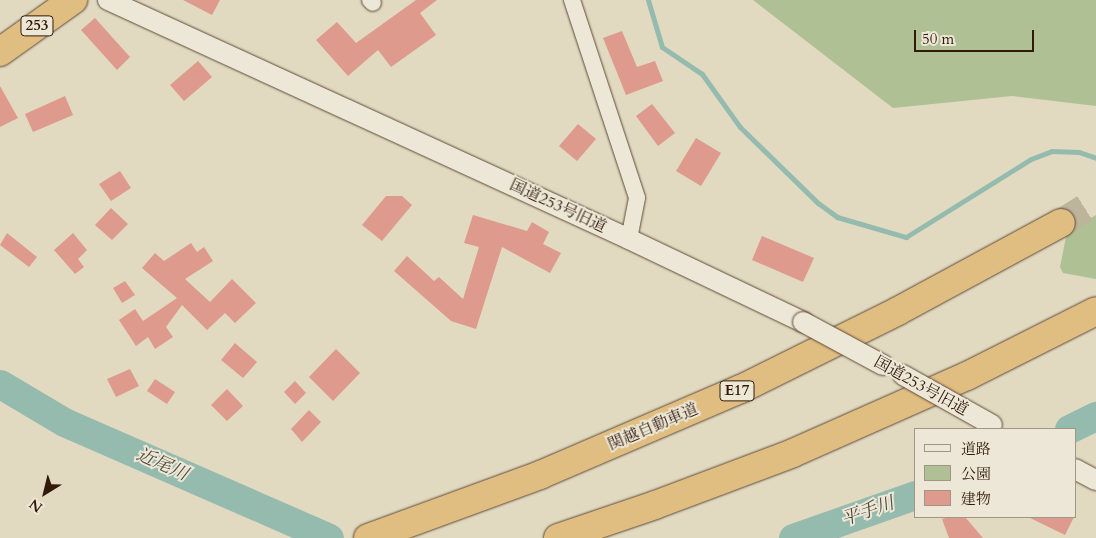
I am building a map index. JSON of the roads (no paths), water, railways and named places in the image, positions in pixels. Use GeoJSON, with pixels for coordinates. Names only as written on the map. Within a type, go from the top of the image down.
{"type":"FeatureCollection","features":[{"type":"Feature","properties":{"kind":"highway","name":"253"},"geometry":{"type":"LineString","coordinates":[[0,52],[73,0]]}},
{"type":"Feature","properties":{"kind":"highway","name":"関越自動車道"},"geometry":{"type":"LineString","coordinates":[[368,538],[540,475],[742,389],[898,311],[1060,223]]}},
{"type":"Feature","properties":{"kind":"highway"},"geometry":{"type":"LineString","coordinates":[[558,538],[655,505],[802,449],[967,376],[1096,311]]}},
{"type":"Feature","properties":{"kind":"street","name":"国道253号旧道"},"geometry":{"type":"LineString","coordinates":[[108,0],[629,239],[803,322],[996,427]]}},
{"type":"Feature","properties":{"kind":"street"},"geometry":{"type":"LineString","coordinates":[[572,0],[637,198],[629,239]]}},
{"type":"Feature","properties":{"kind":"street"},"geometry":{"type":"LineString","coordinates":[[1076,470],[1096,480]]}},
{"type":"Feature","properties":{"kind":"waterway"},"geometry":{"type":"LineString","coordinates":[[648,0],[662,47],[702,74],[740,127],[818,203],[837,217],[906,237],[1031,159],[1052,151],[1079,152],[1096,158]]}},
{"type":"Feature","properties":{"kind":"waterway","name":"近尾川"},"geometry":{"type":"LineString","coordinates":[[0,384],[64,422],[329,538]]}},
{"type":"Feature","properties":{"kind":"waterway","name":"平手川"},"geometry":{"type":"LineString","coordinates":[[1071,428],[1096,416]]}},
{"type":"Feature","properties":{"kind":"waterway","name":"平手川"},"geometry":{"type":"LineString","coordinates":[[793,538],[914,495]]}},
{"type":"Feature","properties":{"kind":"tunnel"},"geometry":{"type":"LineString","coordinates":[[1061,223],[1096,201]]}}]}
